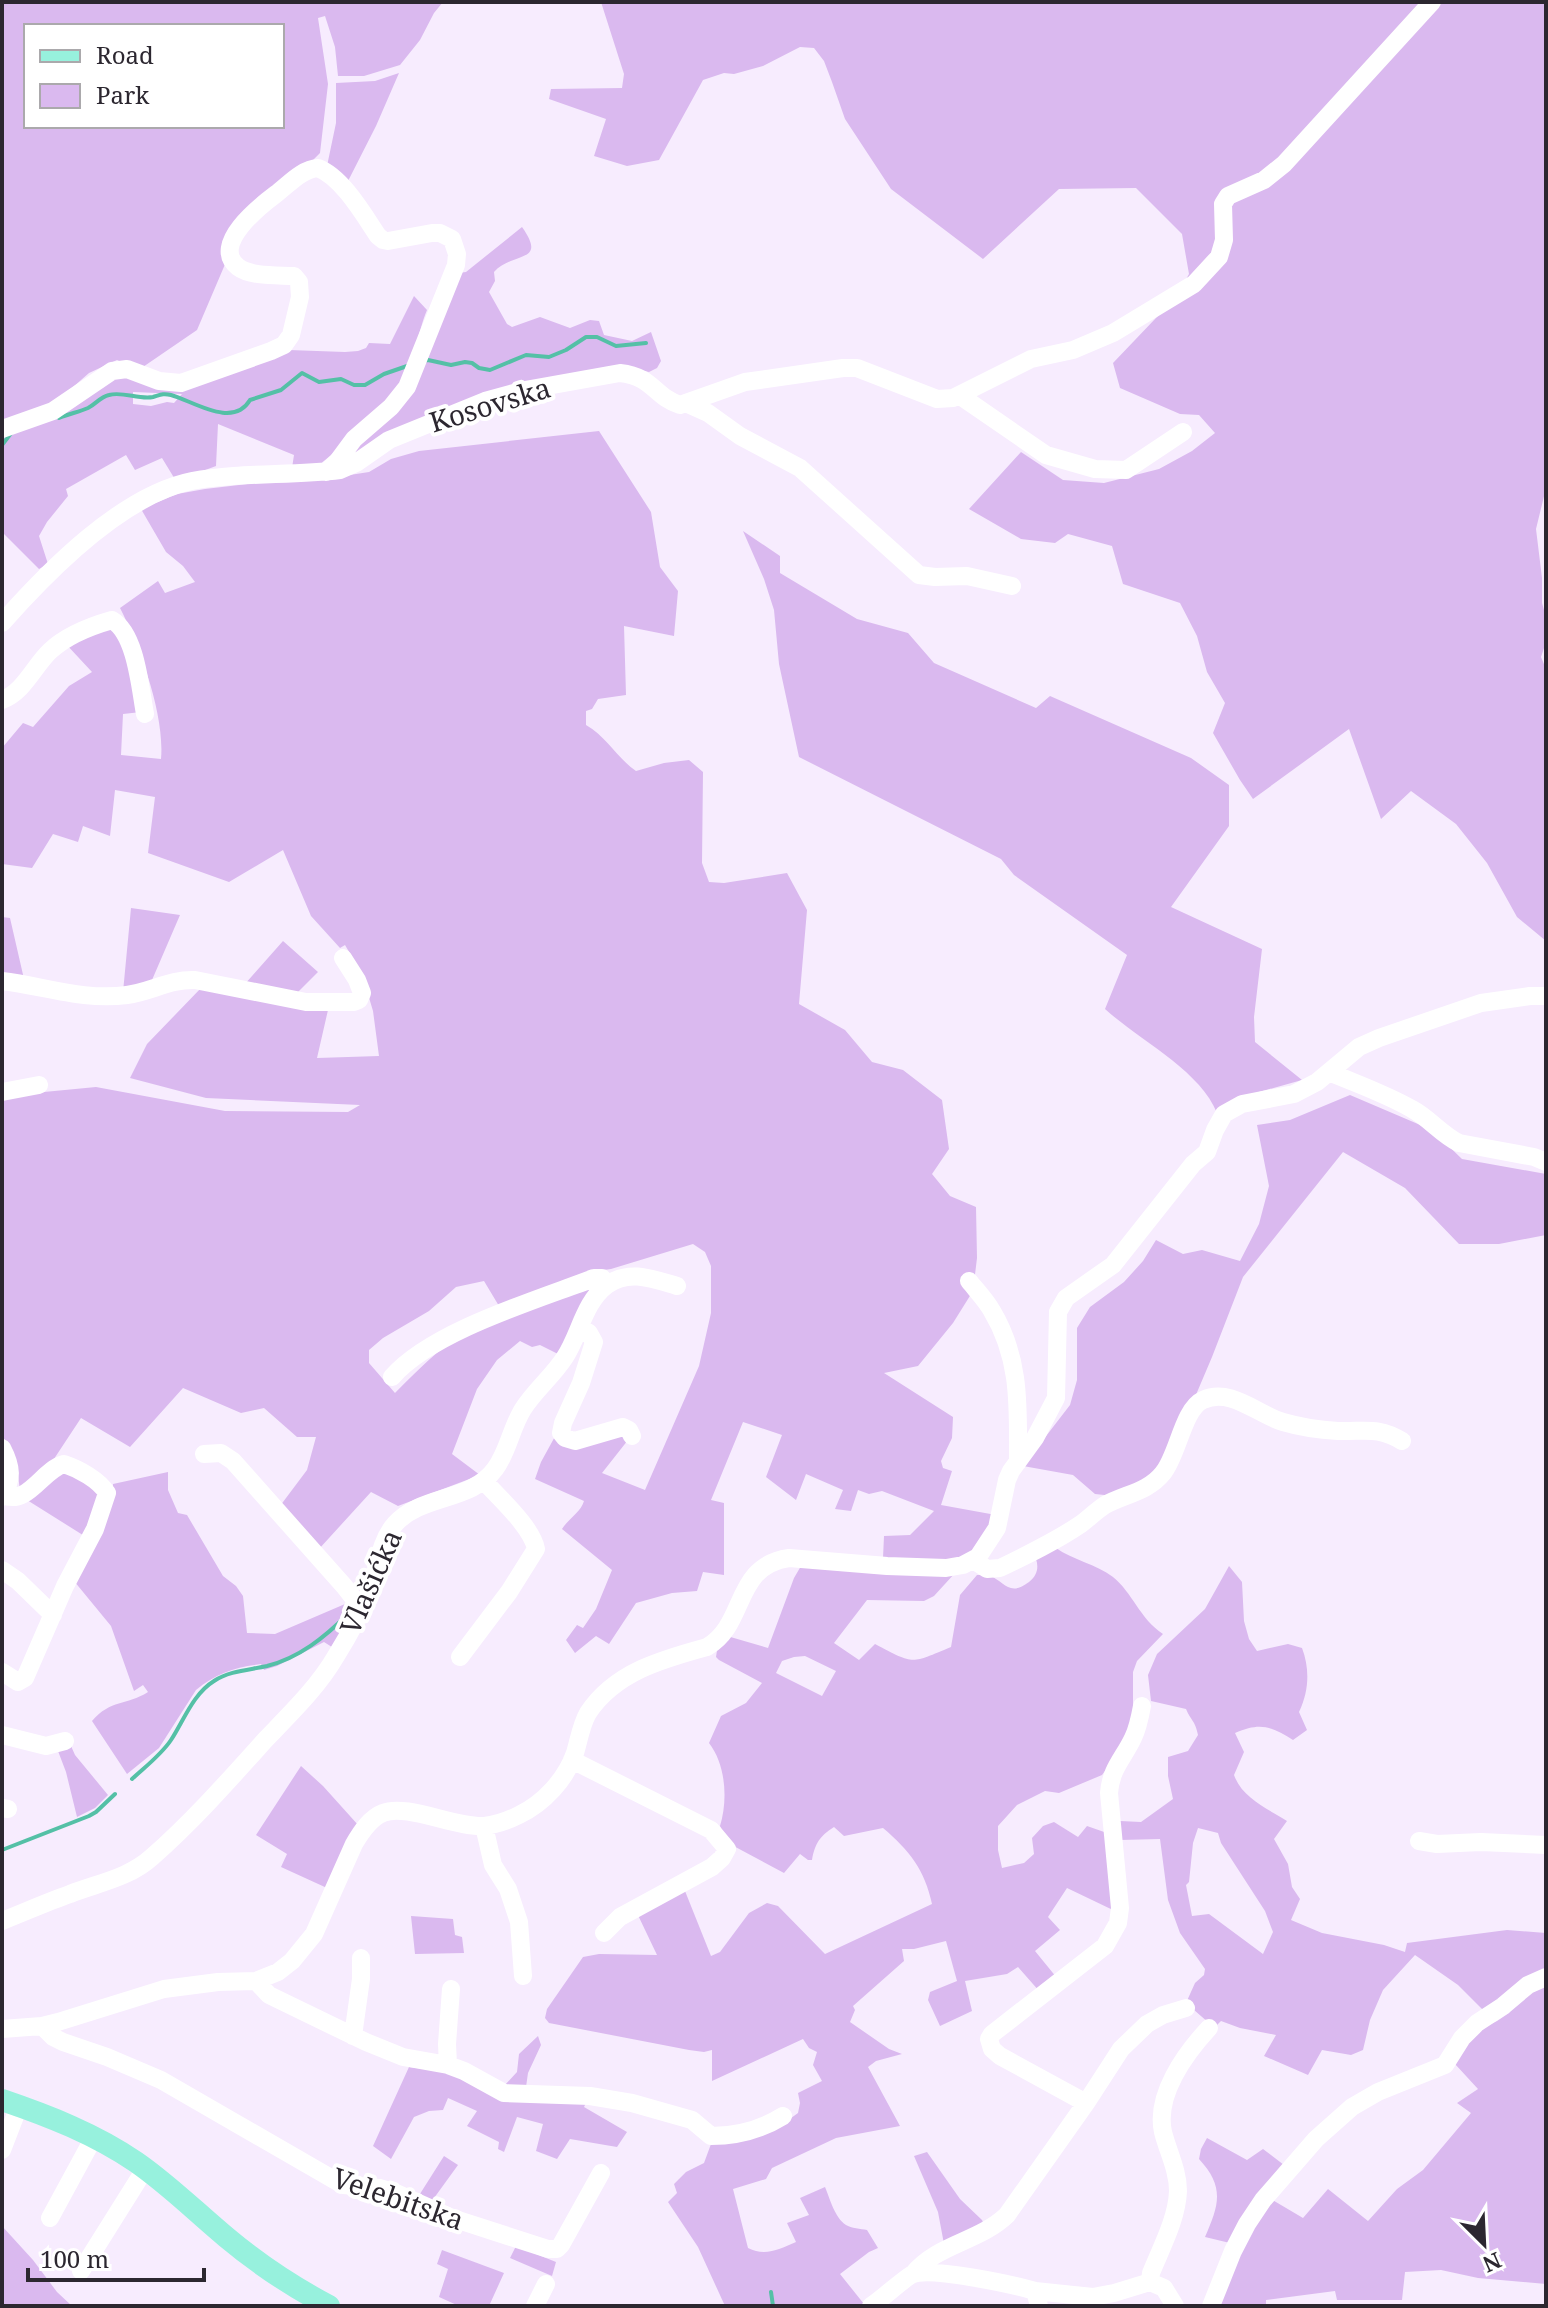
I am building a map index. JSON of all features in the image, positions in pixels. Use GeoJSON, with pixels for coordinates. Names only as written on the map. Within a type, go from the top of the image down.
{"type":"FeatureCollection","features":[{"type":"Feature","properties":{"kind":"main road"},"geometry":{"type":"LineString","coordinates":[[10,2103],[94,2137],[145,2169],[228,2239],[329,2306]]}},
{"type":"Feature","properties":{"kind":"street"},"geometry":{"type":"LineString","coordinates":[[688,404],[707,394],[745,382],[843,368],[857,368],[937,399],[953,398],[1031,359],[1073,350],[1113,333],[1194,284],[1219,257],[1224,240],[1223,204],[1228,196],[1264,180],[1284,164],[1432,2]]}},
{"type":"Feature","properties":{"kind":"street"},"geometry":{"type":"LineString","coordinates":[[2,429],[53,411],[112,371],[127,369],[159,381],[181,383],[284,345],[291,335],[300,297],[299,282],[294,276],[248,272],[239,268],[231,258],[231,245],[250,215],[300,175],[315,168],[326,171],[332,177],[383,240],[440,233],[447,235],[457,254],[456,265],[417,363],[400,397],[363,430],[326,472]]}},
{"type":"Feature","properties":{"kind":"street","name":"Kosovska"},"geometry":{"type":"LineString","coordinates":[[2,623],[87,538],[141,502],[171,488],[201,480],[326,472],[349,467],[389,440],[451,413],[525,390],[620,373],[646,380],[669,402],[688,404],[708,413],[740,436],[800,468],[919,575],[967,576],[1012,586]]}},
{"type":"Feature","properties":{"kind":"street"},"geometry":{"type":"LineString","coordinates":[[959,395],[1046,455],[1095,469],[1126,470],[1183,432]]}},
{"type":"Feature","properties":{"kind":"street"},"geometry":{"type":"LineString","coordinates":[[2,700],[19,689],[42,660],[65,639],[112,620],[125,631],[132,648],[145,714]]}},
{"type":"Feature","properties":{"kind":"street"},"geometry":{"type":"LineString","coordinates":[[2,981],[99,997],[127,995],[167,982],[195,980],[306,1002],[354,1002],[359,1000],[362,993],[343,958]]}},
{"type":"Feature","properties":{"kind":"street"},"geometry":{"type":"LineString","coordinates":[[2,2029],[42,2026],[164,1989],[256,1981],[278,1972],[310,1942],[354,1844],[378,1815],[393,1810],[484,1826],[519,1815],[538,1804],[549,1794],[572,1760],[585,1719],[603,1695],[639,1669],[714,1643],[725,1631],[752,1578],[777,1560],[789,1558],[946,1568],[978,1557],[994,1535],[999,1522],[1007,1480],[1035,1438],[1056,1398],[1058,1312],[1066,1298],[1113,1265],[1193,1164],[1207,1152],[1224,1114],[1242,1104],[1294,1094],[1317,1082],[1359,1047],[1379,1038],[1481,1003],[1546,996]]}},
{"type":"Feature","properties":{"kind":"street"},"geometry":{"type":"LineString","coordinates":[[1329,1072],[1409,1107],[1459,1143],[1546,1162]]}},
{"type":"Feature","properties":{"kind":"street"},"geometry":{"type":"LineString","coordinates":[[2,1092],[39,1085]]}},
{"type":"Feature","properties":{"kind":"street"},"geometry":{"type":"LineString","coordinates":[[460,1657],[509,1592],[536,1549],[534,1540],[484,1481],[498,1464],[525,1405],[565,1357],[595,1296],[607,1285],[631,1275],[677,1286]]}},
{"type":"Feature","properties":{"kind":"street"},"geometry":{"type":"LineString","coordinates":[[392,1377],[425,1349],[491,1318],[594,1278],[602,1278],[607,1285]]}},
{"type":"Feature","properties":{"kind":"street"},"geometry":{"type":"LineString","coordinates":[[969,1281],[992,1309],[1006,1338],[1018,1385],[1018,1462]]}},
{"type":"Feature","properties":{"kind":"street"},"geometry":{"type":"LineString","coordinates":[[580,1327],[589,1333],[594,1342],[561,1433],[575,1441],[623,1427],[632,1436]]}},
{"type":"Feature","properties":{"kind":"street"},"geometry":{"type":"LineString","coordinates":[[973,1560],[987,1569],[1000,1568],[1082,1523],[1109,1503],[1148,1487],[1170,1464],[1193,1407],[1206,1398],[1239,1401],[1281,1422],[1294,1425],[1338,1431],[1386,1432],[1402,1441]]}},
{"type":"Feature","properties":{"kind":"street"},"geometry":{"type":"LineString","coordinates":[[2,1448],[11,1475],[3,1496],[21,1497],[50,1470],[64,1464],[101,1485],[107,1493],[95,1529],[25,1678],[18,1682],[2,1672]]}},
{"type":"Feature","properties":{"kind":"street"},"geometry":{"type":"LineString","coordinates":[[204,1454],[221,1453],[233,1461],[362,1609]]}},
{"type":"Feature","properties":{"kind":"street","name":"Vlašićka"},"geometry":{"type":"LineString","coordinates":[[2,1921],[117,1878],[154,1855],[220,1790],[302,1701],[336,1656],[362,1609],[383,1544],[397,1521],[412,1510],[484,1481]]}},
{"type":"Feature","properties":{"kind":"street"},"geometry":{"type":"LineString","coordinates":[[2,1570],[53,1615]]}},
{"type":"Feature","properties":{"kind":"street"},"geometry":{"type":"LineString","coordinates":[[1086,2103],[1000,2056],[992,2049],[989,2039],[1095,1954],[1112,1936],[1118,1923],[1120,1908],[1110,1779],[1134,1736],[1142,1706]]}},
{"type":"Feature","properties":{"kind":"street"},"geometry":{"type":"LineString","coordinates":[[2,1735],[46,1746],[65,1741]]}},
{"type":"Feature","properties":{"kind":"street"},"geometry":{"type":"LineString","coordinates":[[572,1760],[711,1830],[727,1849],[712,1867],[620,1917],[604,1933]]}},
{"type":"Feature","properties":{"kind":"street"},"geometry":{"type":"LineString","coordinates":[[484,1826],[493,1865],[508,1889],[519,1922],[523,1976]]}},
{"type":"Feature","properties":{"kind":"street"},"geometry":{"type":"LineString","coordinates":[[1419,1841],[1437,1844],[1481,1842],[1546,1845]]}},
{"type":"Feature","properties":{"kind":"street"},"geometry":{"type":"LineString","coordinates":[[353,2036],[361,1958]]}},
{"type":"Feature","properties":{"kind":"street"},"geometry":{"type":"LineString","coordinates":[[1211,2306],[1247,2224],[1263,2200],[1316,2139],[1352,2107],[1378,2092],[1445,2065],[1462,2038],[1477,2023],[1528,1985],[1546,1977]]}},
{"type":"Feature","properties":{"kind":"street"},"geometry":{"type":"LineString","coordinates":[[256,1981],[269,1995],[353,2036],[403,2057],[464,2071],[504,2093],[590,2096],[632,2103],[692,2120],[711,2136],[762,2128],[783,2116]]}},
{"type":"Feature","properties":{"kind":"street"},"geometry":{"type":"LineString","coordinates":[[448,2065],[451,1989]]}},
{"type":"Feature","properties":{"kind":"street"},"geometry":{"type":"LineString","coordinates":[[871,2306],[913,2274],[930,2256],[977,2236],[1007,2215],[1116,2056],[1134,2035],[1163,2015],[1186,2008]]}},
{"type":"Feature","properties":{"kind":"street","name":"Velebitska"},"geometry":{"type":"LineString","coordinates":[[42,2026],[63,2042],[161,2080],[343,2185],[380,2188],[452,2218],[548,2249],[557,2249],[561,2245],[601,2173]]}},
{"type":"Feature","properties":{"kind":"street"},"geometry":{"type":"LineString","coordinates":[[1150,2282],[1178,2195],[1175,2171],[1163,2133],[1163,2103],[1183,2062],[1209,2028]]}},
{"type":"Feature","properties":{"kind":"street"},"geometry":{"type":"LineString","coordinates":[[2,2150],[10,2103]]}},
{"type":"Feature","properties":{"kind":"street"},"geometry":{"type":"LineString","coordinates":[[50,2218],[94,2137]]}},
{"type":"Feature","properties":{"kind":"street"},"geometry":{"type":"LineString","coordinates":[[81,2271],[145,2169]]}},
{"type":"Feature","properties":{"kind":"street"},"geometry":{"type":"LineString","coordinates":[[913,2274],[945,2274],[1032,2295],[1093,2297],[1150,2282],[1164,2288],[1175,2306]]}},
{"type":"Feature","properties":{"kind":"street"},"geometry":{"type":"LineString","coordinates":[[535,2306],[546,2284]]}},
{"type":"Feature","properties":{"kind":"street"},"geometry":{"type":"LineString","coordinates":[[1014,2306],[1032,2295]]}},
{"type":"Feature","properties":{"kind":"green space"},"geometry":{"type":"Polygon","coordinates":[[[2,2],[443,2],[420,40],[400,65],[364,76],[338,76],[335,47],[325,16],[318,18],[328,84],[320,153],[258,197],[226,242],[226,262],[197,330],[140,369],[117,360],[89,373],[56,402],[2,422],[2,2]]]}},
{"type":"Feature","properties":{"kind":"green space"},"geometry":{"type":"Polygon","coordinates":[[[601,2],[1546,2],[1546,488],[1536,529],[1546,617],[1546,642],[1541,657],[1546,669],[1546,941],[1517,917],[1487,863],[1456,824],[1411,791],[1381,819],[1349,729],[1253,799],[1213,733],[1225,703],[1207,672],[1197,636],[1180,603],[1123,584],[1112,546],[1068,534],[1055,543],[1021,539],[969,509],[1021,452],[1063,480],[1104,483],[1159,469],[1192,451],[1215,433],[1199,415],[1180,414],[1120,388],[1113,363],[1176,297],[1189,274],[1182,234],[1136,188],[1059,189],[983,259],[891,189],[845,119],[824,61],[814,48],[800,47],[763,66],[703,80],[659,160],[627,166],[594,156],[606,119],[549,99],[551,89],[622,88],[624,74],[601,2]]]}},
{"type":"Feature","properties":{"kind":"green space"},"geometry":{"type":"Polygon","coordinates":[[[399,73],[346,185],[327,166],[336,123],[336,83],[375,81],[399,73]]]}},
{"type":"Feature","properties":{"kind":"green space"},"geometry":{"type":"Polygon","coordinates":[[[522,227],[529,239],[530,252],[494,272],[495,281],[489,292],[507,324],[512,327],[540,317],[570,328],[590,320],[599,321],[604,335],[632,341],[651,332],[661,361],[657,368],[649,372],[635,369],[578,374],[352,461],[349,453],[404,399],[458,273],[466,272],[522,227]]]}},
{"type":"Feature","properties":{"kind":"green space"},"geometry":{"type":"Polygon","coordinates":[[[414,296],[427,310],[404,379],[373,416],[317,466],[292,468],[294,455],[218,424],[216,466],[176,481],[162,458],[135,470],[126,455],[66,489],[68,496],[39,536],[48,564],[39,569],[2,532],[2,434],[119,377],[176,388],[289,350],[345,352],[366,348],[369,343],[390,344],[414,296]],[[133,392],[133,404],[151,406],[174,403],[182,394],[133,392]]]}},
{"type":"Feature","properties":{"kind":"green space"},"geometry":{"type":"Polygon","coordinates":[[[599,431],[651,512],[660,567],[678,591],[674,636],[624,626],[626,695],[598,699],[592,709],[586,711],[586,725],[636,771],[689,760],[703,772],[702,863],[709,882],[724,883],[787,873],[807,910],[799,1004],[845,1030],[872,1062],[903,1070],[942,1100],[949,1149],[932,1174],[950,1196],[976,1207],[977,1258],[973,1291],[953,1323],[918,1366],[884,1373],[953,1417],[952,1438],[941,1461],[943,1468],[952,1471],[941,1505],[996,1515],[984,1542],[955,1563],[883,1558],[884,1536],[910,1535],[934,1511],[882,1491],[869,1494],[858,1490],[851,1511],[835,1509],[843,1490],[806,1474],[796,1500],[766,1477],[782,1435],[743,1422],[711,1500],[724,1503],[724,1575],[703,1572],[697,1591],[672,1593],[636,1603],[609,1644],[596,1636],[575,1653],[566,1640],[577,1625],[583,1628],[596,1609],[612,1570],[562,1529],[584,1501],[535,1479],[558,1431],[618,1434],[628,1440],[602,1473],[645,1490],[699,1366],[711,1313],[711,1266],[705,1252],[693,1244],[611,1269],[589,1272],[499,1306],[484,1281],[456,1287],[429,1311],[383,1338],[369,1350],[369,1363],[395,1393],[435,1354],[466,1333],[520,1310],[594,1285],[558,1354],[540,1345],[532,1347],[520,1341],[497,1360],[477,1389],[452,1454],[480,1475],[398,1506],[371,1492],[319,1549],[280,1506],[307,1470],[316,1437],[297,1437],[264,1408],[241,1413],[183,1388],[130,1447],[81,1418],[50,1465],[20,1491],[16,1462],[2,1436],[2,1100],[96,1087],[225,1111],[348,1112],[360,1105],[206,1098],[130,1078],[147,1044],[202,987],[328,1010],[317,1058],[379,1056],[373,1011],[362,974],[345,945],[340,948],[311,916],[283,850],[229,882],[148,853],[155,797],[115,790],[110,836],[83,826],[78,842],[53,834],[32,868],[2,864],[2,748],[23,723],[33,727],[69,686],[92,672],[65,643],[108,627],[120,633],[141,712],[123,714],[121,755],[161,759],[159,722],[150,682],[120,608],[158,581],[165,593],[195,582],[183,566],[166,552],[141,509],[177,494],[205,489],[265,482],[311,481],[369,472],[391,459],[419,451],[599,431]]]}},
{"type":"Feature","properties":{"kind":"green space"},"geometry":{"type":"Polygon","coordinates":[[[743,531],[780,556],[780,573],[857,619],[908,633],[934,663],[1036,708],[1050,696],[1191,758],[1229,785],[1229,826],[1171,907],[1262,949],[1254,1017],[1255,1042],[1302,1080],[1259,1092],[1217,1113],[1209,1097],[1183,1069],[1105,1009],[1127,955],[1014,875],[1001,859],[799,757],[779,664],[774,610],[743,531]]]}},
{"type":"Feature","properties":{"kind":"green space"},"geometry":{"type":"Polygon","coordinates":[[[131,908],[180,915],[152,980],[123,992],[131,908]]]}},
{"type":"Feature","properties":{"kind":"green space"},"geometry":{"type":"Polygon","coordinates":[[[2,917],[10,918],[24,979],[2,976],[2,917]]]}},
{"type":"Feature","properties":{"kind":"green space"},"geometry":{"type":"Polygon","coordinates":[[[283,941],[318,972],[296,994],[244,985],[283,941]]]}},
{"type":"Feature","properties":{"kind":"green space"},"geometry":{"type":"Polygon","coordinates":[[[1350,1095],[1432,1130],[1462,1159],[1546,1174],[1546,1235],[1499,1244],[1459,1244],[1405,1188],[1343,1152],[1243,1277],[1170,1456],[1146,1482],[1114,1496],[1095,1494],[1073,1475],[1023,1466],[1070,1405],[1077,1380],[1077,1328],[1090,1307],[1124,1282],[1156,1240],[1183,1254],[1202,1250],[1240,1261],[1259,1224],[1269,1186],[1257,1125],[1290,1120],[1350,1095]]]}},
{"type":"Feature","properties":{"kind":"green space"},"geometry":{"type":"Polygon","coordinates":[[[63,1469],[100,1493],[86,1537],[27,1500],[63,1469]]]}},
{"type":"Feature","properties":{"kind":"green space"},"geometry":{"type":"Polygon","coordinates":[[[168,1472],[168,1490],[178,1513],[187,1515],[223,1576],[243,1596],[247,1633],[275,1634],[345,1604],[353,1615],[335,1649],[324,1642],[277,1666],[264,1670],[261,1664],[243,1667],[204,1684],[196,1690],[159,1748],[127,1774],[92,1721],[106,1709],[148,1692],[143,1685],[134,1691],[111,1626],[74,1581],[113,1484],[168,1472]]]}},
{"type":"Feature","properties":{"kind":"green space"},"geometry":{"type":"Polygon","coordinates":[[[1056,1548],[1113,1577],[1148,1621],[1163,1634],[1137,1661],[1133,1672],[1133,1717],[1128,1739],[1102,1775],[1059,1793],[1045,1791],[1017,1805],[998,1826],[1002,1868],[1024,1863],[1034,1854],[1032,1838],[1043,1826],[1054,1822],[1078,1837],[1087,1826],[1107,1833],[1115,1911],[1067,1888],[1048,1917],[1060,1930],[1035,1951],[1057,1978],[1040,1992],[1018,1967],[1007,1974],[965,1981],[972,2011],[940,2026],[928,2000],[930,1992],[957,1981],[946,1941],[902,1949],[904,1961],[853,2006],[855,2010],[850,2022],[889,2049],[902,2054],[876,2061],[868,2067],[900,2126],[836,2138],[772,2168],[766,2179],[733,2189],[748,2248],[766,2252],[796,2242],[787,2223],[809,2215],[800,2198],[825,2187],[842,2222],[867,2230],[878,2248],[840,2274],[864,2304],[725,2306],[698,2247],[668,2202],[677,2193],[674,2184],[686,2172],[704,2163],[711,2144],[787,2121],[798,2113],[798,2093],[822,2081],[813,2065],[817,2052],[809,2048],[803,2039],[712,2081],[712,2050],[689,2050],[549,2023],[545,2018],[547,2009],[583,1957],[599,1954],[657,1955],[636,1911],[683,1886],[711,1956],[720,1952],[749,1913],[767,1903],[778,1906],[825,1954],[932,1904],[915,1862],[883,1828],[844,1836],[834,1827],[819,1840],[812,1860],[800,1854],[784,1873],[728,1843],[720,1826],[725,1794],[722,1772],[709,1743],[721,1716],[746,1703],[762,1683],[719,1660],[716,1657],[718,1644],[727,1636],[768,1648],[801,1566],[955,1573],[934,1596],[924,1601],[867,1600],[834,1643],[859,1660],[875,1644],[906,1659],[927,1657],[951,1647],[960,1595],[977,1575],[989,1575],[1008,1587],[1017,1588],[1034,1577],[1036,1559],[1056,1548]],[[805,1656],[782,1661],[776,1673],[822,1696],[836,1671],[805,1656]]]}},
{"type":"Feature","properties":{"kind":"green space"},"geometry":{"type":"Polygon","coordinates":[[[1229,1566],[1242,1582],[1244,1621],[1249,1639],[1257,1651],[1288,1644],[1302,1648],[1305,1656],[1306,1688],[1299,1712],[1307,1730],[1293,1740],[1265,1727],[1252,1727],[1235,1733],[1244,1752],[1234,1775],[1238,1783],[1256,1802],[1287,1821],[1274,1839],[1288,1864],[1292,1887],[1300,1899],[1291,1920],[1322,1933],[1405,1952],[1407,1943],[1507,1930],[1546,1933],[1546,1972],[1484,2011],[1458,1985],[1415,1955],[1383,1990],[1370,2020],[1363,2050],[1351,2055],[1322,2050],[1308,2075],[1264,2056],[1276,2035],[1221,2021],[1217,2025],[1209,2023],[1186,2003],[1205,1969],[1180,1933],[1168,1900],[1160,1839],[1120,1840],[1120,1821],[1141,1822],[1173,1799],[1168,1757],[1188,1751],[1198,1735],[1186,1709],[1151,1701],[1148,1675],[1157,1654],[1205,1609],[1229,1566]],[[1198,1828],[1193,1843],[1189,1882],[1186,1885],[1192,1916],[1209,1914],[1263,1954],[1273,1932],[1265,1911],[1221,1843],[1218,1833],[1198,1828]]]}},
{"type":"Feature","properties":{"kind":"green space"},"geometry":{"type":"Polygon","coordinates":[[[71,1746],[108,1795],[95,1808],[77,1817],[58,1751],[71,1746]]]}},
{"type":"Feature","properties":{"kind":"green space"},"geometry":{"type":"Polygon","coordinates":[[[301,1766],[359,1826],[327,1888],[281,1867],[287,1854],[256,1835],[301,1766]]]}},
{"type":"Feature","properties":{"kind":"green space"},"geometry":{"type":"Polygon","coordinates":[[[411,1916],[453,1919],[455,1935],[462,1937],[464,1953],[415,1954],[411,1916]]]}},
{"type":"Feature","properties":{"kind":"green space"},"geometry":{"type":"Polygon","coordinates":[[[1546,1985],[1546,2284],[1478,2278],[1441,2270],[1405,2272],[1402,2300],[1337,2300],[1335,2291],[1266,2300],[1266,2306],[1219,2306],[1224,2284],[1269,2198],[1303,2218],[1328,2189],[1368,2221],[1397,2189],[1423,2170],[1471,2113],[1457,2103],[1478,2089],[1455,2064],[1474,2032],[1497,2021],[1509,2013],[1518,2000],[1546,1985]]]}},
{"type":"Feature","properties":{"kind":"green space"},"geometry":{"type":"Polygon","coordinates":[[[538,2036],[541,2045],[528,2073],[526,2087],[504,2086],[517,2072],[519,2054],[538,2036]]]}},
{"type":"Feature","properties":{"kind":"green space"},"geometry":{"type":"Polygon","coordinates":[[[409,2067],[588,2099],[584,2107],[627,2132],[617,2147],[570,2139],[557,2159],[536,2151],[543,2124],[517,2117],[504,2152],[498,2149],[499,2142],[467,2126],[477,2111],[448,2098],[443,2110],[414,2117],[391,2159],[373,2146],[409,2067]]]}},
{"type":"Feature","properties":{"kind":"green space"},"geometry":{"type":"Polygon","coordinates":[[[1207,2138],[1247,2160],[1263,2149],[1284,2165],[1230,2243],[1205,2237],[1214,2215],[1217,2196],[1213,2178],[1199,2159],[1207,2138]]]}},
{"type":"Feature","properties":{"kind":"green space"},"geometry":{"type":"Polygon","coordinates":[[[927,2152],[960,2199],[985,2226],[944,2244],[938,2212],[914,2156],[927,2152]]]}},
{"type":"Feature","properties":{"kind":"green space"},"geometry":{"type":"Polygon","coordinates":[[[444,2156],[458,2165],[429,2205],[418,2197],[444,2156]]]}},
{"type":"Feature","properties":{"kind":"green space"},"geometry":{"type":"Polygon","coordinates":[[[2,2226],[57,2292],[72,2306],[2,2306],[2,2226]]]}},
{"type":"Feature","properties":{"kind":"green space"},"geometry":{"type":"Polygon","coordinates":[[[516,2246],[556,2262],[552,2276],[510,2258],[516,2246]]]}},
{"type":"Feature","properties":{"kind":"green space"},"geometry":{"type":"Polygon","coordinates":[[[442,2250],[504,2273],[489,2306],[459,2306],[439,2297],[448,2269],[437,2264],[442,2250]]]}},
{"type":"Feature","properties":{"kind":"waterway"},"geometry":{"type":"LineString","coordinates":[[422,361],[451,365],[465,362],[490,370],[526,355],[549,357],[586,337],[597,337],[616,346],[646,343]]}},
{"type":"Feature","properties":{"kind":"waterway"},"geometry":{"type":"LineString","coordinates":[[59,418],[88,408],[103,397],[114,394],[148,398],[168,394],[212,411],[234,412],[250,400],[281,390],[302,373],[319,382],[341,379],[354,385],[365,385],[410,365]]}},
{"type":"Feature","properties":{"kind":"waterway"},"geometry":{"type":"LineString","coordinates":[[2,445],[12,432]]}},
{"type":"Feature","properties":{"kind":"waterway"},"geometry":{"type":"LineString","coordinates":[[132,1779],[167,1745],[207,1686],[226,1675],[290,1658],[321,1638],[348,1614]]}},
{"type":"Feature","properties":{"kind":"waterway"},"geometry":{"type":"LineString","coordinates":[[2,1850],[89,1816],[115,1794]]}},
{"type":"Feature","properties":{"kind":"waterway"},"geometry":{"type":"LineString","coordinates":[[771,2292],[773,2306]]}}]}
